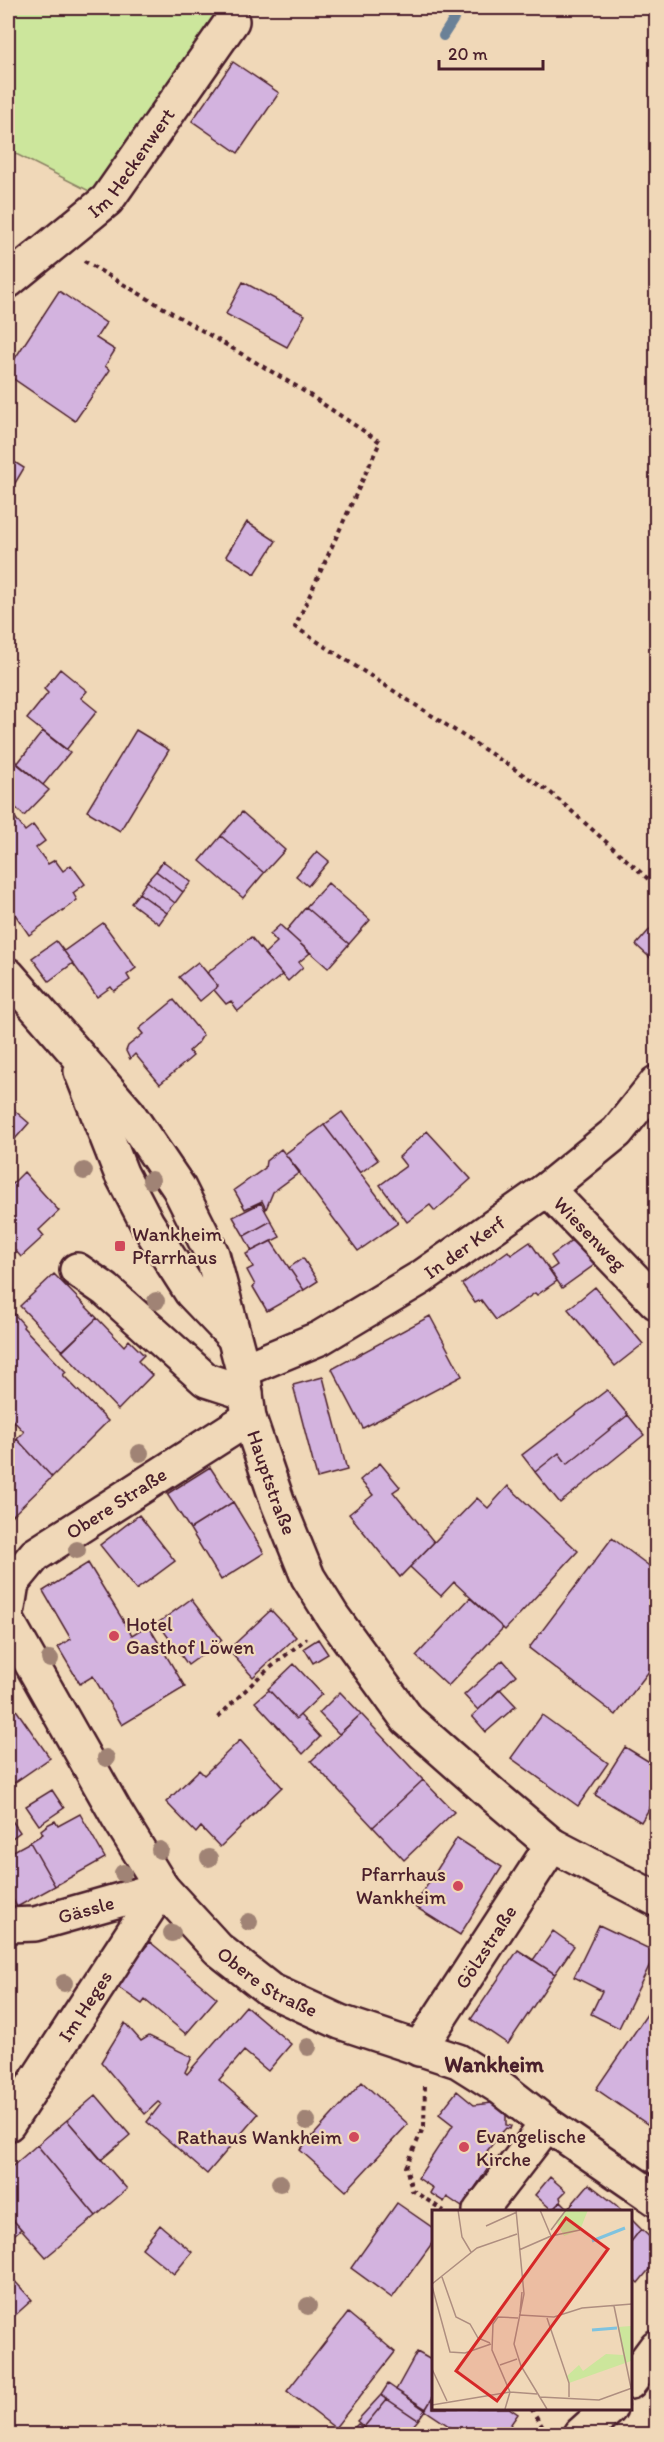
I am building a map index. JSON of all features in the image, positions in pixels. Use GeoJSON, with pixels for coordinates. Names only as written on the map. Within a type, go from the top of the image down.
{"type":"FeatureCollection","features":[{"type":"Feature","properties":{"kind":"street","name":"Im Heckenwert"},"geometry":{"type":"LineString","coordinates":[[8,281],[107,200],[231,21]]}},
{"type":"Feature","properties":{"kind":"street","name":"Hauptstraße"},"geometry":{"type":"LineString","coordinates":[[8,975],[128,1113],[179,1188],[212,1254],[246,1393],[278,1503],[308,1577],[333,1617],[408,1720],[493,1795],[552,1845],[657,1899]]}},
{"type":"Feature","properties":{"kind":"street"},"geometry":{"type":"LineString","coordinates":[[71,1046],[121,1173],[147,1223],[191,1292],[232,1335]]}},
{"type":"Feature","properties":{"kind":"street","name":"In der Kerf"},"geometry":{"type":"LineString","coordinates":[[246,1393],[320,1338],[422,1277],[547,1189],[617,1132],[657,1083]]}},
{"type":"Feature","properties":{"kind":"street","name":"Wiesenweg"},"geometry":{"type":"LineString","coordinates":[[547,1189],[657,1302]]}},
{"type":"Feature","properties":{"kind":"street"},"geometry":{"type":"LineString","coordinates":[[77,1270],[106,1290],[207,1380],[246,1393]]}},
{"type":"Feature","properties":{"kind":"street","name":"Obere Straße"},"geometry":{"type":"LineString","coordinates":[[8,1608],[12,1583],[35,1555],[246,1393]]}},
{"type":"Feature","properties":{"kind":"street","name":"Obere Straße"},"geometry":{"type":"LineString","coordinates":[[8,1622],[106,1795],[162,1888],[218,1949],[270,1990],[340,2022],[458,2061],[501,2088],[547,2124],[657,2199]]}},
{"type":"Feature","properties":{"kind":"street","name":"Gölzstraße"},"geometry":{"type":"LineString","coordinates":[[419,2049],[552,1845]]}},
{"type":"Feature","properties":{"kind":"street","name":"Gässle"},"geometry":{"type":"LineString","coordinates":[[8,1924],[35,1924],[162,1888]]}},
{"type":"Feature","properties":{"kind":"street","name":"Im Heges"},"geometry":{"type":"LineString","coordinates":[[8,2124],[162,1888]]}},
{"type":"Feature","properties":{"kind":"street"},"geometry":{"type":"LineString","coordinates":[[481,2210],[547,2124]]}},
{"type":"Feature","properties":{"kind":"street"},"geometry":{"type":"LineString","coordinates":[[631,2381],[657,2347]]}},
{"type":"Feature","properties":{"kind":"street"},"geometry":{"type":"LineString","coordinates":[[581,2434],[609,2409]]}},
{"type":"Feature","properties":{"kind":"path"},"geometry":{"type":"LineString","coordinates":[[44,252],[69,253],[99,269],[296,386],[380,441],[295,627],[550,792],[657,886]]}},
{"type":"Feature","properties":{"kind":"path"},"geometry":{"type":"LineString","coordinates":[[218,1717],[259,1677],[333,1617]]}},
{"type":"Feature","properties":{"kind":"path"},"geometry":{"type":"LineString","coordinates":[[419,2049],[426,2093],[424,2126],[406,2167],[412,2190],[442,2210]]}},
{"type":"Feature","properties":{"kind":"path"},"geometry":{"type":"LineString","coordinates":[[532,2409],[547,2434]]}},
{"type":"Feature","properties":{"kind":"green space"},"geometry":{"type":"Polygon","coordinates":[[[8,8],[228,8],[107,200],[8,150],[8,8]]]}},
{"type":"Feature","properties":{"kind":"building"},"geometry":{"type":"Polygon","coordinates":[[[233,62],[279,93],[238,153],[192,121],[233,62]]]}},
{"type":"Feature","properties":{"kind":"building"},"geometry":{"type":"Polygon","coordinates":[[[243,282],[305,315],[287,347],[226,314],[243,282]]]}},
{"type":"Feature","properties":{"kind":"building"},"geometry":{"type":"Polygon","coordinates":[[[59,291],[106,323],[96,338],[115,350],[105,366],[110,370],[75,421],[8,375],[8,369],[59,291]]]}},
{"type":"Feature","properties":{"kind":"building"},"geometry":{"type":"Polygon","coordinates":[[[8,458],[24,468],[8,495],[8,458]]]}},
{"type":"Feature","properties":{"kind":"building"},"geometry":{"type":"Polygon","coordinates":[[[247,522],[276,541],[255,574],[226,556],[247,522]]]}},
{"type":"Feature","properties":{"kind":"building"},"geometry":{"type":"Polygon","coordinates":[[[60,669],[87,691],[81,698],[97,711],[66,750],[27,719],[48,693],[44,689],[60,669]]]}},
{"type":"Feature","properties":{"kind":"building"},"geometry":{"type":"Polygon","coordinates":[[[136,730],[169,750],[120,831],[87,811],[136,730]]]}},
{"type":"Feature","properties":{"kind":"building"},"geometry":{"type":"Polygon","coordinates":[[[43,731],[70,752],[43,785],[17,764],[43,731]]]}},
{"type":"Feature","properties":{"kind":"building"},"geometry":{"type":"Polygon","coordinates":[[[9,756],[49,790],[24,816],[8,800],[9,756]]]}},
{"type":"Feature","properties":{"kind":"building"},"geometry":{"type":"Polygon","coordinates":[[[8,808],[25,831],[33,825],[45,841],[36,848],[48,864],[55,860],[63,871],[71,865],[85,884],[73,893],[77,900],[29,935],[8,904],[8,808]]]}},
{"type":"Feature","properties":{"kind":"building"},"geometry":{"type":"Polygon","coordinates":[[[242,812],[285,850],[264,873],[221,836],[242,812]]]}},
{"type":"Feature","properties":{"kind":"building"},"geometry":{"type":"Polygon","coordinates":[[[221,836],[264,873],[243,898],[200,861],[221,836]]]}},
{"type":"Feature","properties":{"kind":"building"},"geometry":{"type":"Polygon","coordinates":[[[317,851],[329,861],[308,886],[296,876],[317,851]]]}},
{"type":"Feature","properties":{"kind":"building"},"geometry":{"type":"Polygon","coordinates":[[[163,861],[191,882],[183,892],[156,871],[163,861]]]}},
{"type":"Feature","properties":{"kind":"building"},"geometry":{"type":"Polygon","coordinates":[[[156,871],[183,892],[175,903],[147,881],[156,871]]]}},
{"type":"Feature","properties":{"kind":"building"},"geometry":{"type":"Polygon","coordinates":[[[147,881],[175,903],[167,913],[139,893],[147,881]]]}},
{"type":"Feature","properties":{"kind":"building"},"geometry":{"type":"Polygon","coordinates":[[[328,883],[370,920],[349,944],[306,907],[328,883]]]}},
{"type":"Feature","properties":{"kind":"building"},"geometry":{"type":"Polygon","coordinates":[[[139,893],[167,913],[159,924],[131,903],[139,893]]]}},
{"type":"Feature","properties":{"kind":"building"},"geometry":{"type":"Polygon","coordinates":[[[306,907],[349,944],[328,968],[286,931],[306,907]]]}},
{"type":"Feature","properties":{"kind":"building"},"geometry":{"type":"Polygon","coordinates":[[[103,923],[136,968],[127,975],[130,980],[114,991],[111,987],[97,997],[64,951],[103,923]]]}},
{"type":"Feature","properties":{"kind":"building"},"geometry":{"type":"Polygon","coordinates":[[[280,925],[310,953],[299,962],[303,967],[288,981],[264,954],[277,942],[270,934],[280,925]]]}},
{"type":"Feature","properties":{"kind":"building"},"geometry":{"type":"Polygon","coordinates":[[[651,928],[656,932],[656,963],[636,945],[651,928]]]}},
{"type":"Feature","properties":{"kind":"building"},"geometry":{"type":"Polygon","coordinates":[[[251,937],[282,975],[238,1011],[231,1001],[226,1004],[214,990],[218,986],[207,973],[251,937]]]}},
{"type":"Feature","properties":{"kind":"building"},"geometry":{"type":"Polygon","coordinates":[[[56,941],[73,963],[49,981],[32,958],[56,941]]]}},
{"type":"Feature","properties":{"kind":"building"},"geometry":{"type":"Polygon","coordinates":[[[198,962],[218,986],[200,1001],[179,977],[198,962]]]}},
{"type":"Feature","properties":{"kind":"building"},"geometry":{"type":"Polygon","coordinates":[[[174,1000],[203,1035],[189,1051],[193,1056],[160,1084],[135,1054],[130,1059],[126,1051],[128,1046],[143,1034],[139,1029],[174,1000]]]}},
{"type":"Feature","properties":{"kind":"building"},"geometry":{"type":"Polygon","coordinates":[[[8,1105],[29,1123],[8,1147],[8,1105]]]}},
{"type":"Feature","properties":{"kind":"building"},"geometry":{"type":"Polygon","coordinates":[[[342,1112],[378,1160],[360,1173],[324,1125],[342,1112]]]}},
{"type":"Feature","properties":{"kind":"building"},"geometry":{"type":"Polygon","coordinates":[[[324,1125],[398,1223],[358,1251],[285,1154],[324,1125]]]}},
{"type":"Feature","properties":{"kind":"building"},"geometry":{"type":"Polygon","coordinates":[[[427,1131],[471,1179],[435,1211],[430,1205],[407,1222],[380,1185],[406,1166],[399,1157],[427,1131]]]}},
{"type":"Feature","properties":{"kind":"building"},"geometry":{"type":"Polygon","coordinates":[[[281,1149],[300,1172],[273,1192],[266,1209],[262,1201],[245,1209],[234,1190],[265,1168],[266,1161],[281,1149]]]}},
{"type":"Feature","properties":{"kind":"building"},"geometry":{"type":"Polygon","coordinates":[[[24,1172],[59,1211],[39,1230],[44,1236],[21,1257],[16,1251],[8,1259],[8,1188],[24,1172]]]}},
{"type":"Feature","properties":{"kind":"building"},"geometry":{"type":"Polygon","coordinates":[[[261,1203],[271,1221],[244,1236],[233,1217],[261,1203]]]}},
{"type":"Feature","properties":{"kind":"building"},"geometry":{"type":"Polygon","coordinates":[[[271,1221],[280,1237],[252,1251],[244,1236],[271,1221]]]}},
{"type":"Feature","properties":{"kind":"building"},"geometry":{"type":"Polygon","coordinates":[[[576,1238],[597,1263],[562,1288],[550,1270],[557,1265],[551,1256],[576,1238]]]}},
{"type":"Feature","properties":{"kind":"building"},"geometry":{"type":"Polygon","coordinates":[[[271,1241],[304,1290],[267,1311],[253,1287],[255,1285],[247,1270],[253,1267],[246,1254],[271,1241]]]}},
{"type":"Feature","properties":{"kind":"building"},"geometry":{"type":"Polygon","coordinates":[[[530,1242],[557,1281],[496,1320],[481,1300],[475,1303],[462,1284],[508,1251],[511,1255],[530,1242]]]}},
{"type":"Feature","properties":{"kind":"building"},"geometry":{"type":"Polygon","coordinates":[[[303,1258],[318,1281],[304,1290],[289,1268],[303,1258]]]}},
{"type":"Feature","properties":{"kind":"building"},"geometry":{"type":"Polygon","coordinates":[[[54,1274],[97,1318],[63,1351],[20,1306],[54,1274]]]}},
{"type":"Feature","properties":{"kind":"building"},"geometry":{"type":"Polygon","coordinates":[[[595,1287],[643,1344],[615,1366],[568,1309],[595,1287]]]}},
{"type":"Feature","properties":{"kind":"building"},"geometry":{"type":"Polygon","coordinates":[[[8,1307],[24,1325],[23,1327],[66,1372],[63,1375],[108,1421],[52,1477],[17,1439],[24,1432],[8,1415],[8,1307]]]}},
{"type":"Feature","properties":{"kind":"building"},"geometry":{"type":"Polygon","coordinates":[[[430,1316],[462,1376],[363,1428],[332,1369],[430,1316]]]}},
{"type":"Feature","properties":{"kind":"building"},"geometry":{"type":"Polygon","coordinates":[[[97,1318],[124,1346],[129,1340],[144,1355],[138,1361],[152,1375],[118,1410],[62,1351],[97,1318]]]}},
{"type":"Feature","properties":{"kind":"building"},"geometry":{"type":"Polygon","coordinates":[[[323,1377],[347,1470],[317,1478],[293,1385],[323,1377]]]}},
{"type":"Feature","properties":{"kind":"building"},"geometry":{"type":"Polygon","coordinates":[[[607,1390],[628,1415],[567,1464],[559,1453],[535,1472],[522,1455],[607,1390]]]}},
{"type":"Feature","properties":{"kind":"building"},"geometry":{"type":"Polygon","coordinates":[[[628,1415],[644,1435],[560,1503],[535,1472],[559,1453],[567,1464],[628,1415]]]}},
{"type":"Feature","properties":{"kind":"building"},"geometry":{"type":"Polygon","coordinates":[[[17,1439],[52,1477],[12,1516],[8,1511],[8,1448],[17,1439]]]}},
{"type":"Feature","properties":{"kind":"building"},"geometry":{"type":"Polygon","coordinates":[[[380,1463],[400,1487],[393,1492],[434,1542],[400,1577],[349,1514],[373,1495],[360,1480],[380,1463]]]}},
{"type":"Feature","properties":{"kind":"building"},"geometry":{"type":"Polygon","coordinates":[[[210,1467],[233,1502],[190,1529],[167,1494],[210,1467]]]}},
{"type":"Feature","properties":{"kind":"building"},"geometry":{"type":"Polygon","coordinates":[[[508,1486],[578,1551],[505,1630],[454,1582],[441,1596],[410,1567],[477,1498],[488,1508],[508,1486]]]}},
{"type":"Feature","properties":{"kind":"building"},"geometry":{"type":"Polygon","coordinates":[[[233,1502],[264,1553],[221,1580],[190,1529],[233,1502]]]}},
{"type":"Feature","properties":{"kind":"building"},"geometry":{"type":"Polygon","coordinates":[[[139,1515],[175,1561],[136,1590],[100,1545],[139,1515]]]}},
{"type":"Feature","properties":{"kind":"building"},"geometry":{"type":"Polygon","coordinates":[[[612,1538],[656,1571],[656,1662],[616,1715],[529,1648],[612,1538]]]}},
{"type":"Feature","properties":{"kind":"building"},"geometry":{"type":"Polygon","coordinates":[[[88,1563],[132,1635],[148,1625],[185,1687],[122,1725],[93,1676],[80,1684],[58,1647],[71,1639],[43,1591],[88,1563]]]}},
{"type":"Feature","properties":{"kind":"building"},"geometry":{"type":"Polygon","coordinates":[[[470,1598],[503,1628],[448,1686],[416,1656],[470,1598]]]}},
{"type":"Feature","properties":{"kind":"building"},"geometry":{"type":"Polygon","coordinates":[[[191,1599],[222,1640],[188,1665],[158,1623],[191,1599]]]}},
{"type":"Feature","properties":{"kind":"building"},"geometry":{"type":"Polygon","coordinates":[[[271,1610],[296,1637],[253,1677],[228,1650],[271,1610]]]}},
{"type":"Feature","properties":{"kind":"building"},"geometry":{"type":"Polygon","coordinates":[[[318,1639],[328,1654],[313,1663],[304,1648],[318,1639]]]}},
{"type":"Feature","properties":{"kind":"building"},"geometry":{"type":"Polygon","coordinates":[[[503,1660],[516,1675],[478,1710],[464,1695],[503,1660]]]}},
{"type":"Feature","properties":{"kind":"building"},"geometry":{"type":"Polygon","coordinates":[[[294,1664],[322,1694],[296,1719],[268,1689],[294,1664]]]}},
{"type":"Feature","properties":{"kind":"building"},"geometry":{"type":"Polygon","coordinates":[[[500,1689],[516,1706],[486,1732],[472,1716],[500,1689]]]}},
{"type":"Feature","properties":{"kind":"building"},"geometry":{"type":"Polygon","coordinates":[[[269,1690],[296,1719],[300,1715],[320,1737],[303,1754],[255,1702],[269,1690]]]}},
{"type":"Feature","properties":{"kind":"building"},"geometry":{"type":"Polygon","coordinates":[[[340,1692],[361,1714],[339,1734],[319,1713],[340,1692]]]}},
{"type":"Feature","properties":{"kind":"building"},"geometry":{"type":"Polygon","coordinates":[[[12,1704],[50,1758],[8,1787],[8,1708],[12,1704]]]}},
{"type":"Feature","properties":{"kind":"building"},"geometry":{"type":"Polygon","coordinates":[[[361,1714],[423,1780],[373,1827],[311,1761],[361,1714]]]}},
{"type":"Feature","properties":{"kind":"building"},"geometry":{"type":"Polygon","coordinates":[[[542,1715],[608,1763],[578,1806],[511,1758],[542,1715]]]}},
{"type":"Feature","properties":{"kind":"building"},"geometry":{"type":"Polygon","coordinates":[[[240,1740],[282,1787],[220,1847],[201,1827],[196,1833],[166,1802],[199,1770],[204,1775],[240,1740]]]}},
{"type":"Feature","properties":{"kind":"building"},"geometry":{"type":"Polygon","coordinates":[[[625,1747],[656,1766],[656,1798],[641,1822],[595,1795],[625,1747]]]}},
{"type":"Feature","properties":{"kind":"building"},"geometry":{"type":"Polygon","coordinates":[[[423,1780],[454,1812],[404,1860],[373,1827],[423,1780]]]}},
{"type":"Feature","properties":{"kind":"building"},"geometry":{"type":"Polygon","coordinates":[[[52,1790],[64,1808],[39,1825],[26,1806],[52,1790]]]}},
{"type":"Feature","properties":{"kind":"building"},"geometry":{"type":"Polygon","coordinates":[[[80,1814],[105,1858],[55,1886],[30,1842],[43,1834],[41,1830],[49,1824],[55,1821],[58,1826],[80,1814]]]}},
{"type":"Feature","properties":{"kind":"building"},"geometry":{"type":"Polygon","coordinates":[[[8,1815],[20,1832],[8,1841],[8,1815]]]}},
{"type":"Feature","properties":{"kind":"building","name":"Pfarrhaus Wankheim"},"geometry":{"type":"Polygon","coordinates":[[[457,1838],[502,1867],[460,1935],[414,1906],[457,1838]]]}},
{"type":"Feature","properties":{"kind":"building"},"geometry":{"type":"Polygon","coordinates":[[[30,1842],[55,1886],[17,1907],[8,1890],[8,1854],[30,1842]]]}},
{"type":"Feature","properties":{"kind":"building"},"geometry":{"type":"Polygon","coordinates":[[[599,1925],[656,1952],[619,2028],[591,2014],[602,1991],[574,1977],[599,1925]]]}},
{"type":"Feature","properties":{"kind":"building"},"geometry":{"type":"Polygon","coordinates":[[[553,1931],[574,1946],[555,1974],[533,1960],[553,1931]]]}},
{"type":"Feature","properties":{"kind":"building"},"geometry":{"type":"Polygon","coordinates":[[[150,1942],[217,1998],[186,2034],[145,2000],[142,2004],[114,1984],[150,1942]]]}},
{"type":"Feature","properties":{"kind":"building"},"geometry":{"type":"Polygon","coordinates":[[[518,1950],[555,1974],[508,2044],[471,2019],[518,1950]]]}},
{"type":"Feature","properties":{"kind":"building"},"geometry":{"type":"Polygon","coordinates":[[[246,2006],[291,2044],[268,2071],[244,2051],[219,2080],[258,2114],[207,2174],[147,2122],[161,2104],[158,2102],[145,2114],[101,2062],[125,2023],[141,2041],[149,2036],[192,2057],[185,2072],[187,2074],[246,2006]]]}},
{"type":"Feature","properties":{"kind":"building"},"geometry":{"type":"Polygon","coordinates":[[[652,2007],[656,2009],[656,2130],[596,2089],[652,2007]]]}},
{"type":"Feature","properties":{"kind":"building","name":"Rathaus Wankheim"},"geometry":{"type":"Polygon","coordinates":[[[362,2082],[408,2124],[346,2191],[300,2150],[362,2082]]]}},
{"type":"Feature","properties":{"kind":"building","name":"Evangelische Kirche"},"geometry":{"type":"Polygon","coordinates":[[[457,2091],[474,2105],[492,2103],[493,2099],[509,2112],[506,2114],[506,2125],[511,2126],[497,2138],[501,2141],[499,2144],[495,2141],[487,2151],[495,2158],[462,2207],[447,2197],[444,2202],[430,2193],[433,2188],[418,2178],[453,2125],[439,2114],[457,2091]]]}},
{"type":"Feature","properties":{"kind":"building"},"geometry":{"type":"Polygon","coordinates":[[[96,2095],[130,2135],[101,2160],[67,2120],[96,2095]]]}},
{"type":"Feature","properties":{"kind":"building"},"geometry":{"type":"Polygon","coordinates":[[[67,2120],[127,2189],[96,2216],[37,2145],[67,2120]]]}},
{"type":"Feature","properties":{"kind":"building"},"geometry":{"type":"Polygon","coordinates":[[[37,2145],[96,2216],[46,2257],[8,2214],[8,2170],[37,2145]]]}},
{"type":"Feature","properties":{"kind":"building"},"geometry":{"type":"Polygon","coordinates":[[[550,2177],[566,2191],[560,2197],[561,2201],[552,2210],[535,2195],[550,2177]]]}},
{"type":"Feature","properties":{"kind":"building"},"geometry":{"type":"Polygon","coordinates":[[[589,2184],[621,2210],[567,2210],[589,2184]]]}},
{"type":"Feature","properties":{"kind":"building"},"geometry":{"type":"Polygon","coordinates":[[[561,2201],[568,2208],[567,2210],[552,2210],[561,2201]]]}},
{"type":"Feature","properties":{"kind":"building"},"geometry":{"type":"Polygon","coordinates":[[[397,2203],[432,2227],[432,2243],[392,2298],[351,2268],[397,2203]]]}},
{"type":"Feature","properties":{"kind":"building"},"geometry":{"type":"Polygon","coordinates":[[[8,2214],[21,2229],[8,2240],[8,2214]]]}},
{"type":"Feature","properties":{"kind":"building"},"geometry":{"type":"Polygon","coordinates":[[[631,2219],[641,2229],[631,2242],[631,2219]]]}},
{"type":"Feature","properties":{"kind":"building"},"geometry":{"type":"Polygon","coordinates":[[[160,2225],[192,2252],[174,2274],[142,2248],[160,2225]]]}},
{"type":"Feature","properties":{"kind":"building"},"geometry":{"type":"Polygon","coordinates":[[[641,2229],[656,2243],[656,2261],[638,2283],[631,2277],[631,2242],[641,2229]]]}},
{"type":"Feature","properties":{"kind":"building"},"geometry":{"type":"Polygon","coordinates":[[[11,2277],[32,2300],[12,2318],[8,2313],[8,2281],[11,2277]]]}},
{"type":"Feature","properties":{"kind":"building"},"geometry":{"type":"Polygon","coordinates":[[[348,2313],[395,2352],[335,2428],[287,2391],[348,2313]]]}},
{"type":"Feature","properties":{"kind":"building"},"geometry":{"type":"Polygon","coordinates":[[[417,2352],[432,2360],[432,2399],[426,2409],[396,2390],[417,2352]]]}},
{"type":"Feature","properties":{"kind":"building"},"geometry":{"type":"Polygon","coordinates":[[[388,2384],[425,2410],[418,2420],[381,2395],[388,2384]]]}},
{"type":"Feature","properties":{"kind":"building"},"geometry":{"type":"Polygon","coordinates":[[[381,2395],[387,2399],[364,2427],[357,2421],[381,2395]]]}},
{"type":"Feature","properties":{"kind":"building"},"geometry":{"type":"Polygon","coordinates":[[[387,2399],[418,2420],[406,2434],[371,2434],[364,2427],[387,2399]]]}},
{"type":"Feature","properties":{"kind":"building"},"geometry":{"type":"Polygon","coordinates":[[[432,2399],[432,2409],[510,2409],[518,2414],[504,2434],[461,2434],[425,2410],[432,2399]]]}},
{"type":"Feature","properties":{"kind":"building"},"geometry":{"type":"Polygon","coordinates":[[[358,2424],[370,2434],[348,2434],[358,2424]]]}},
{"type":"Feature","properties":{"kind":"waterway"},"geometry":{"type":"LineString","coordinates":[[443,36],[461,8]]}},
{"type":"Feature","properties":{"kind":"place","name":"Wankheim Pfarrhaus"},"geometry":{"type":"Point","coordinates":[120,1246]}},
{"type":"Feature","properties":{"kind":"place","name":"Hotel Gasthof Löwen"},"geometry":{"type":"Point","coordinates":[114,1636]}},
{"type":"Feature","properties":{"kind":"place","name":"Pfarrhaus Wankheim"},"geometry":{"type":"Point","coordinates":[458,1886]}},
{"type":"Feature","properties":{"kind":"place","name":"Rathaus Wankheim"},"geometry":{"type":"Point","coordinates":[354,2137]}},
{"type":"Feature","properties":{"kind":"place","name":"Evangelische Kirche"},"geometry":{"type":"Point","coordinates":[464,2147]}},
{"type":"Feature","properties":{"kind":"district","name":"Wankheim"},"geometry":{"type":"Point","coordinates":[494,2064]}}]}
